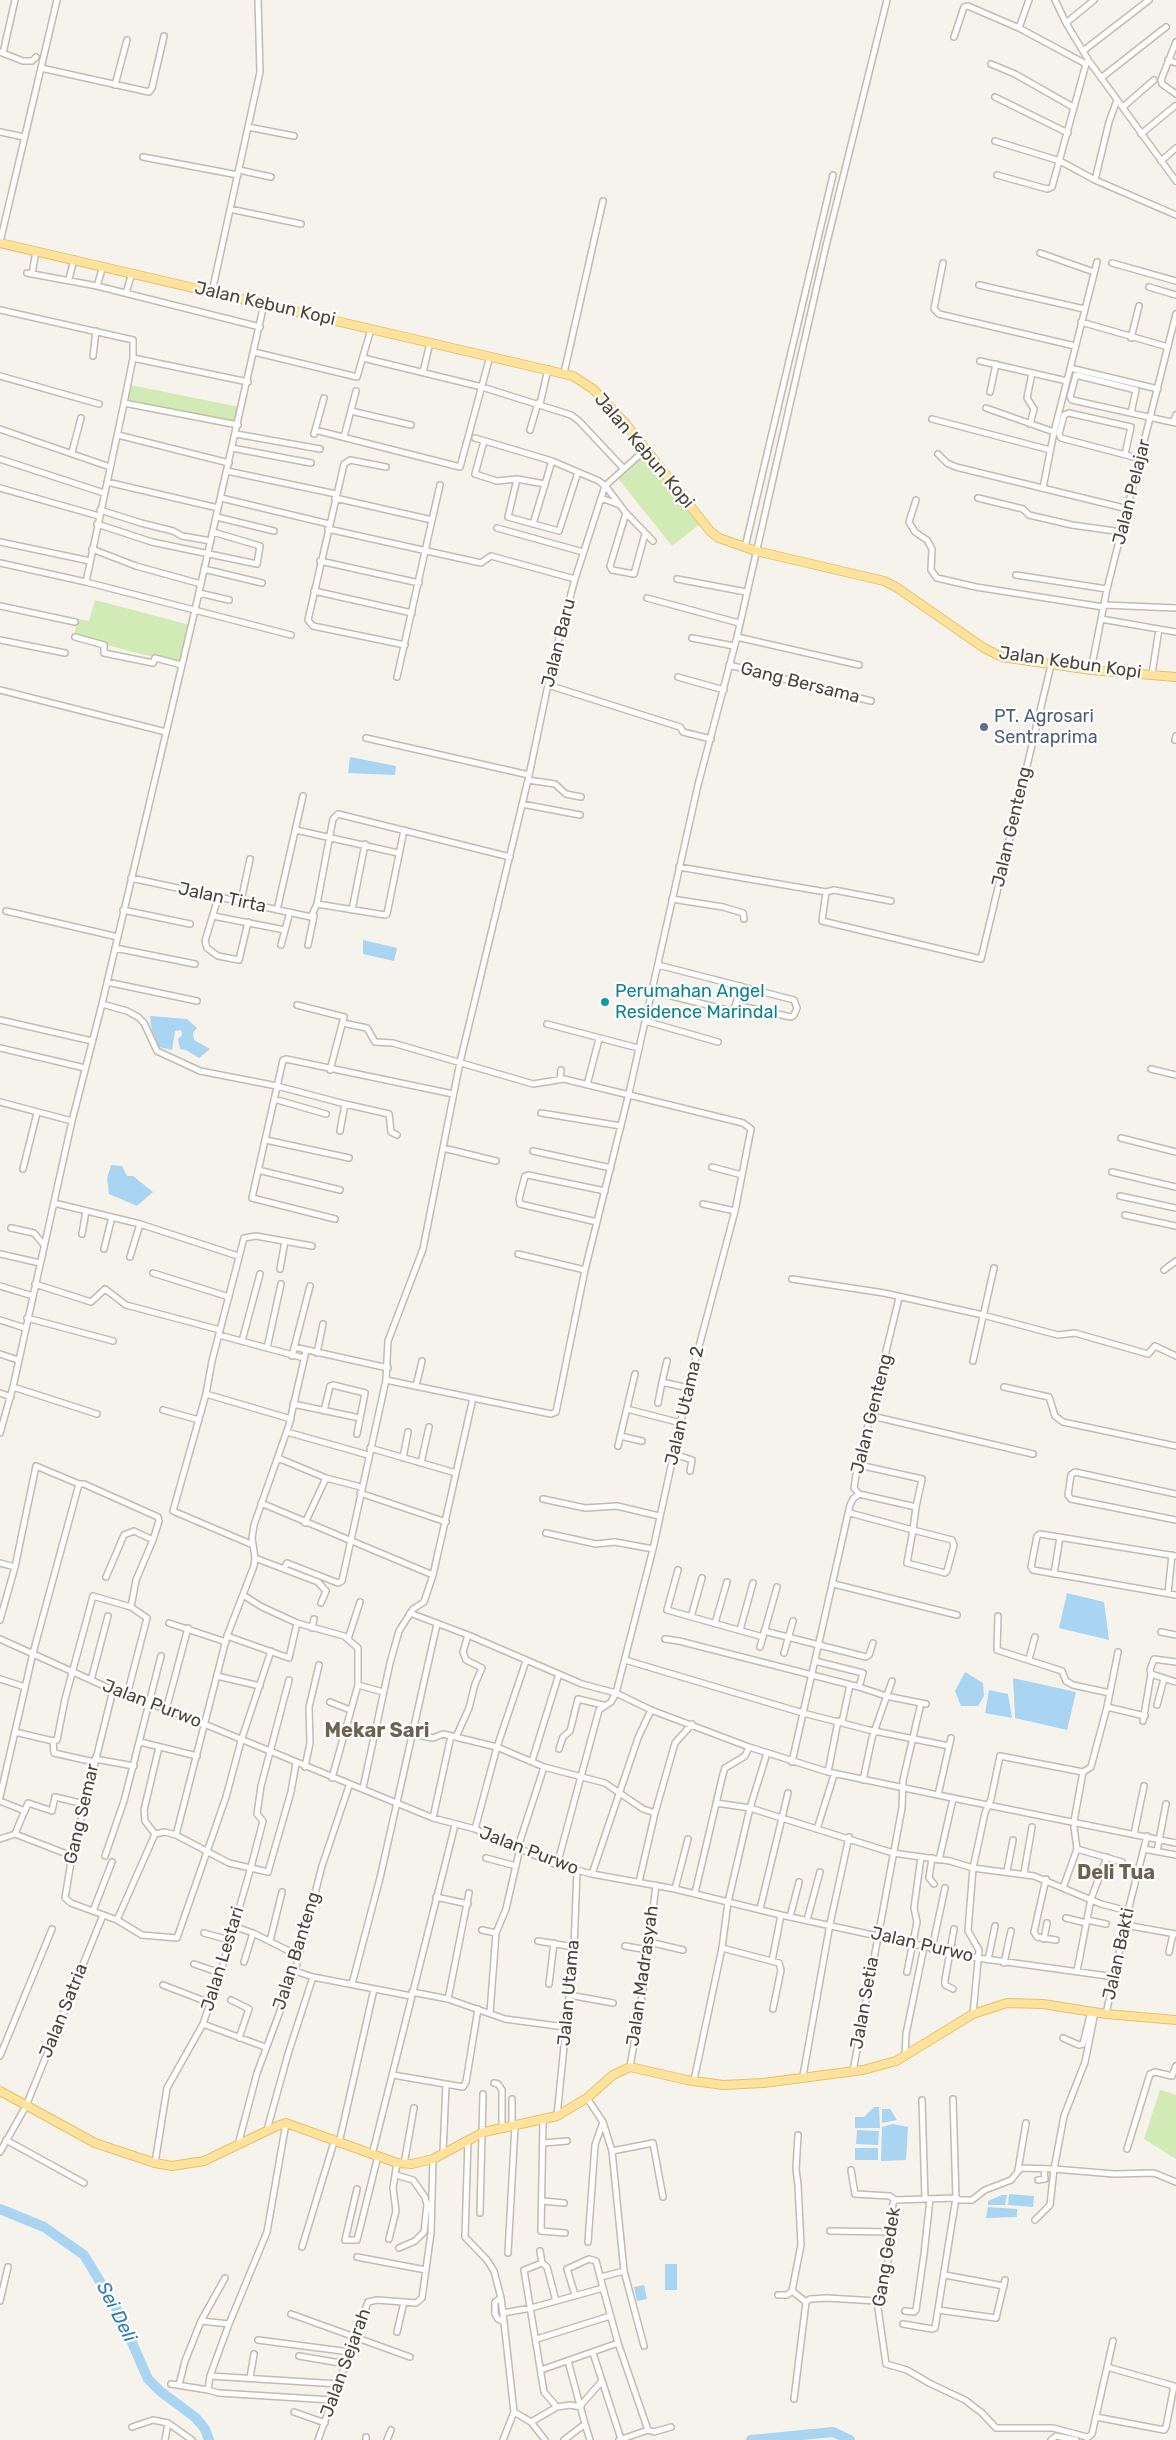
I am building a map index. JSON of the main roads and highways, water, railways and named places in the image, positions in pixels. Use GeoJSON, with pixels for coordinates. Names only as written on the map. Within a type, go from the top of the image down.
{"type":"FeatureCollection","features":[{"type":"Feature","properties":{"kind":"main road","name":"Jalan Kebun Kopi"},"geometry":{"type":"LineString","coordinates":[[0,242],[580,378],[593,389],[646,449],[710,530],[719,538],[756,551],[884,581],[896,587],[992,654],[1051,665],[1176,677]]}},
{"type":"Feature","properties":{"kind":"main road"},"geometry":{"type":"LineString","coordinates":[[0,2091],[95,2143],[155,2163],[172,2166],[189,2164],[238,2146],[267,2130],[286,2123],[375,2156],[400,2163],[418,2163],[433,2159],[484,2132],[557,2116],[587,2098],[612,2075],[630,2067],[724,2085],[747,2085],[803,2076],[853,2071],[892,2062],[973,2014],[1007,2003],[1043,2004],[1106,2014],[1176,2020]]}},
{"type":"Feature","properties":{"kind":"water"},"geometry":{"type":"Polygon","coordinates":[[[350,757],[396,766],[395,775],[348,773],[350,757]]]}},
{"type":"Feature","properties":{"kind":"water"},"geometry":{"type":"Polygon","coordinates":[[[363,940],[397,948],[394,961],[363,954],[363,940]]]}},
{"type":"Feature","properties":{"kind":"water"},"geometry":{"type":"Polygon","coordinates":[[[150,1016],[187,1019],[197,1028],[193,1033],[194,1040],[210,1049],[199,1058],[186,1050],[180,1049],[178,1039],[182,1035],[181,1030],[175,1031],[172,1050],[159,1047],[152,1033],[150,1016]]]}},
{"type":"Feature","properties":{"kind":"water"},"geometry":{"type":"Polygon","coordinates":[[[111,1165],[122,1166],[127,1176],[133,1176],[153,1192],[137,1206],[109,1194],[107,1178],[111,1165]]]}},
{"type":"Feature","properties":{"kind":"water"},"geometry":{"type":"Polygon","coordinates":[[[1067,1593],[1104,1602],[1109,1640],[1059,1628],[1067,1593]]]}},
{"type":"Feature","properties":{"kind":"water"},"geometry":{"type":"Polygon","coordinates":[[[965,1672],[983,1683],[984,1696],[978,1706],[961,1706],[955,1691],[965,1672]]]}},
{"type":"Feature","properties":{"kind":"water"},"geometry":{"type":"Polygon","coordinates":[[[1013,1678],[1076,1692],[1067,1730],[1015,1718],[1013,1678]]]}},
{"type":"Feature","properties":{"kind":"water"},"geometry":{"type":"Polygon","coordinates":[[[989,1690],[1008,1694],[1012,1718],[985,1713],[989,1690]]]}},
{"type":"Feature","properties":{"kind":"water"},"geometry":{"type":"Polygon","coordinates":[[[874,2107],[879,2107],[880,2128],[855,2128],[855,2117],[864,2117],[874,2107]]]}},
{"type":"Feature","properties":{"kind":"water"},"geometry":{"type":"Polygon","coordinates":[[[882,2109],[890,2109],[897,2120],[882,2123],[882,2109]]]}},
{"type":"Feature","properties":{"kind":"water"},"geometry":{"type":"Polygon","coordinates":[[[893,2124],[908,2127],[906,2160],[881,2161],[882,2127],[893,2124]]]}},
{"type":"Feature","properties":{"kind":"water"},"geometry":{"type":"Polygon","coordinates":[[[857,2130],[879,2131],[878,2145],[856,2144],[857,2130]]]}},
{"type":"Feature","properties":{"kind":"water"},"geometry":{"type":"Polygon","coordinates":[[[855,2148],[878,2148],[878,2160],[855,2160],[855,2148]]]}},
{"type":"Feature","properties":{"kind":"water"},"geometry":{"type":"Polygon","coordinates":[[[1009,2194],[1034,2196],[1033,2207],[1008,2205],[1009,2194]]]}},
{"type":"Feature","properties":{"kind":"water"},"geometry":{"type":"Polygon","coordinates":[[[1002,2195],[1007,2195],[1005,2205],[988,2205],[988,2201],[1002,2195]]]}},
{"type":"Feature","properties":{"kind":"water"},"geometry":{"type":"Polygon","coordinates":[[[988,2207],[1017,2209],[1017,2217],[986,2218],[988,2207]]]}},
{"type":"Feature","properties":{"kind":"water"},"geometry":{"type":"Polygon","coordinates":[[[665,2264],[677,2264],[677,2290],[665,2290],[665,2264]]]}},
{"type":"Feature","properties":{"kind":"water"},"geometry":{"type":"Polygon","coordinates":[[[644,2285],[647,2299],[637,2301],[634,2287],[644,2285]]]}},
{"type":"Feature","properties":{"kind":"waterway","name":"Sei Deli"},"geometry":{"type":"LineString","coordinates":[[0,2209],[44,2227],[84,2255],[119,2313],[148,2379],[160,2391],[196,2418],[205,2429],[209,2440]]}},
{"type":"Feature","properties":{"kind":"waterway","name":"Sei Deli"},"geometry":{"type":"LineString","coordinates":[[751,2440],[833,2432],[850,2440]]}},
{"type":"Feature","properties":{"kind":"place","name":"PT. Agrosari Sentraprima"},"geometry":{"type":"Point","coordinates":[984,727]}},
{"type":"Feature","properties":{"kind":"place","name":"Perumahan Angel Residence Marindal"},"geometry":{"type":"Point","coordinates":[605,1002]}},
{"type":"Feature","properties":{"kind":"district","name":"Mekar Sari"},"geometry":{"type":"Point","coordinates":[377,1731]}},
{"type":"Feature","properties":{"kind":"district","name":"Deli Tua"},"geometry":{"type":"Point","coordinates":[1116,1873]}}]}
